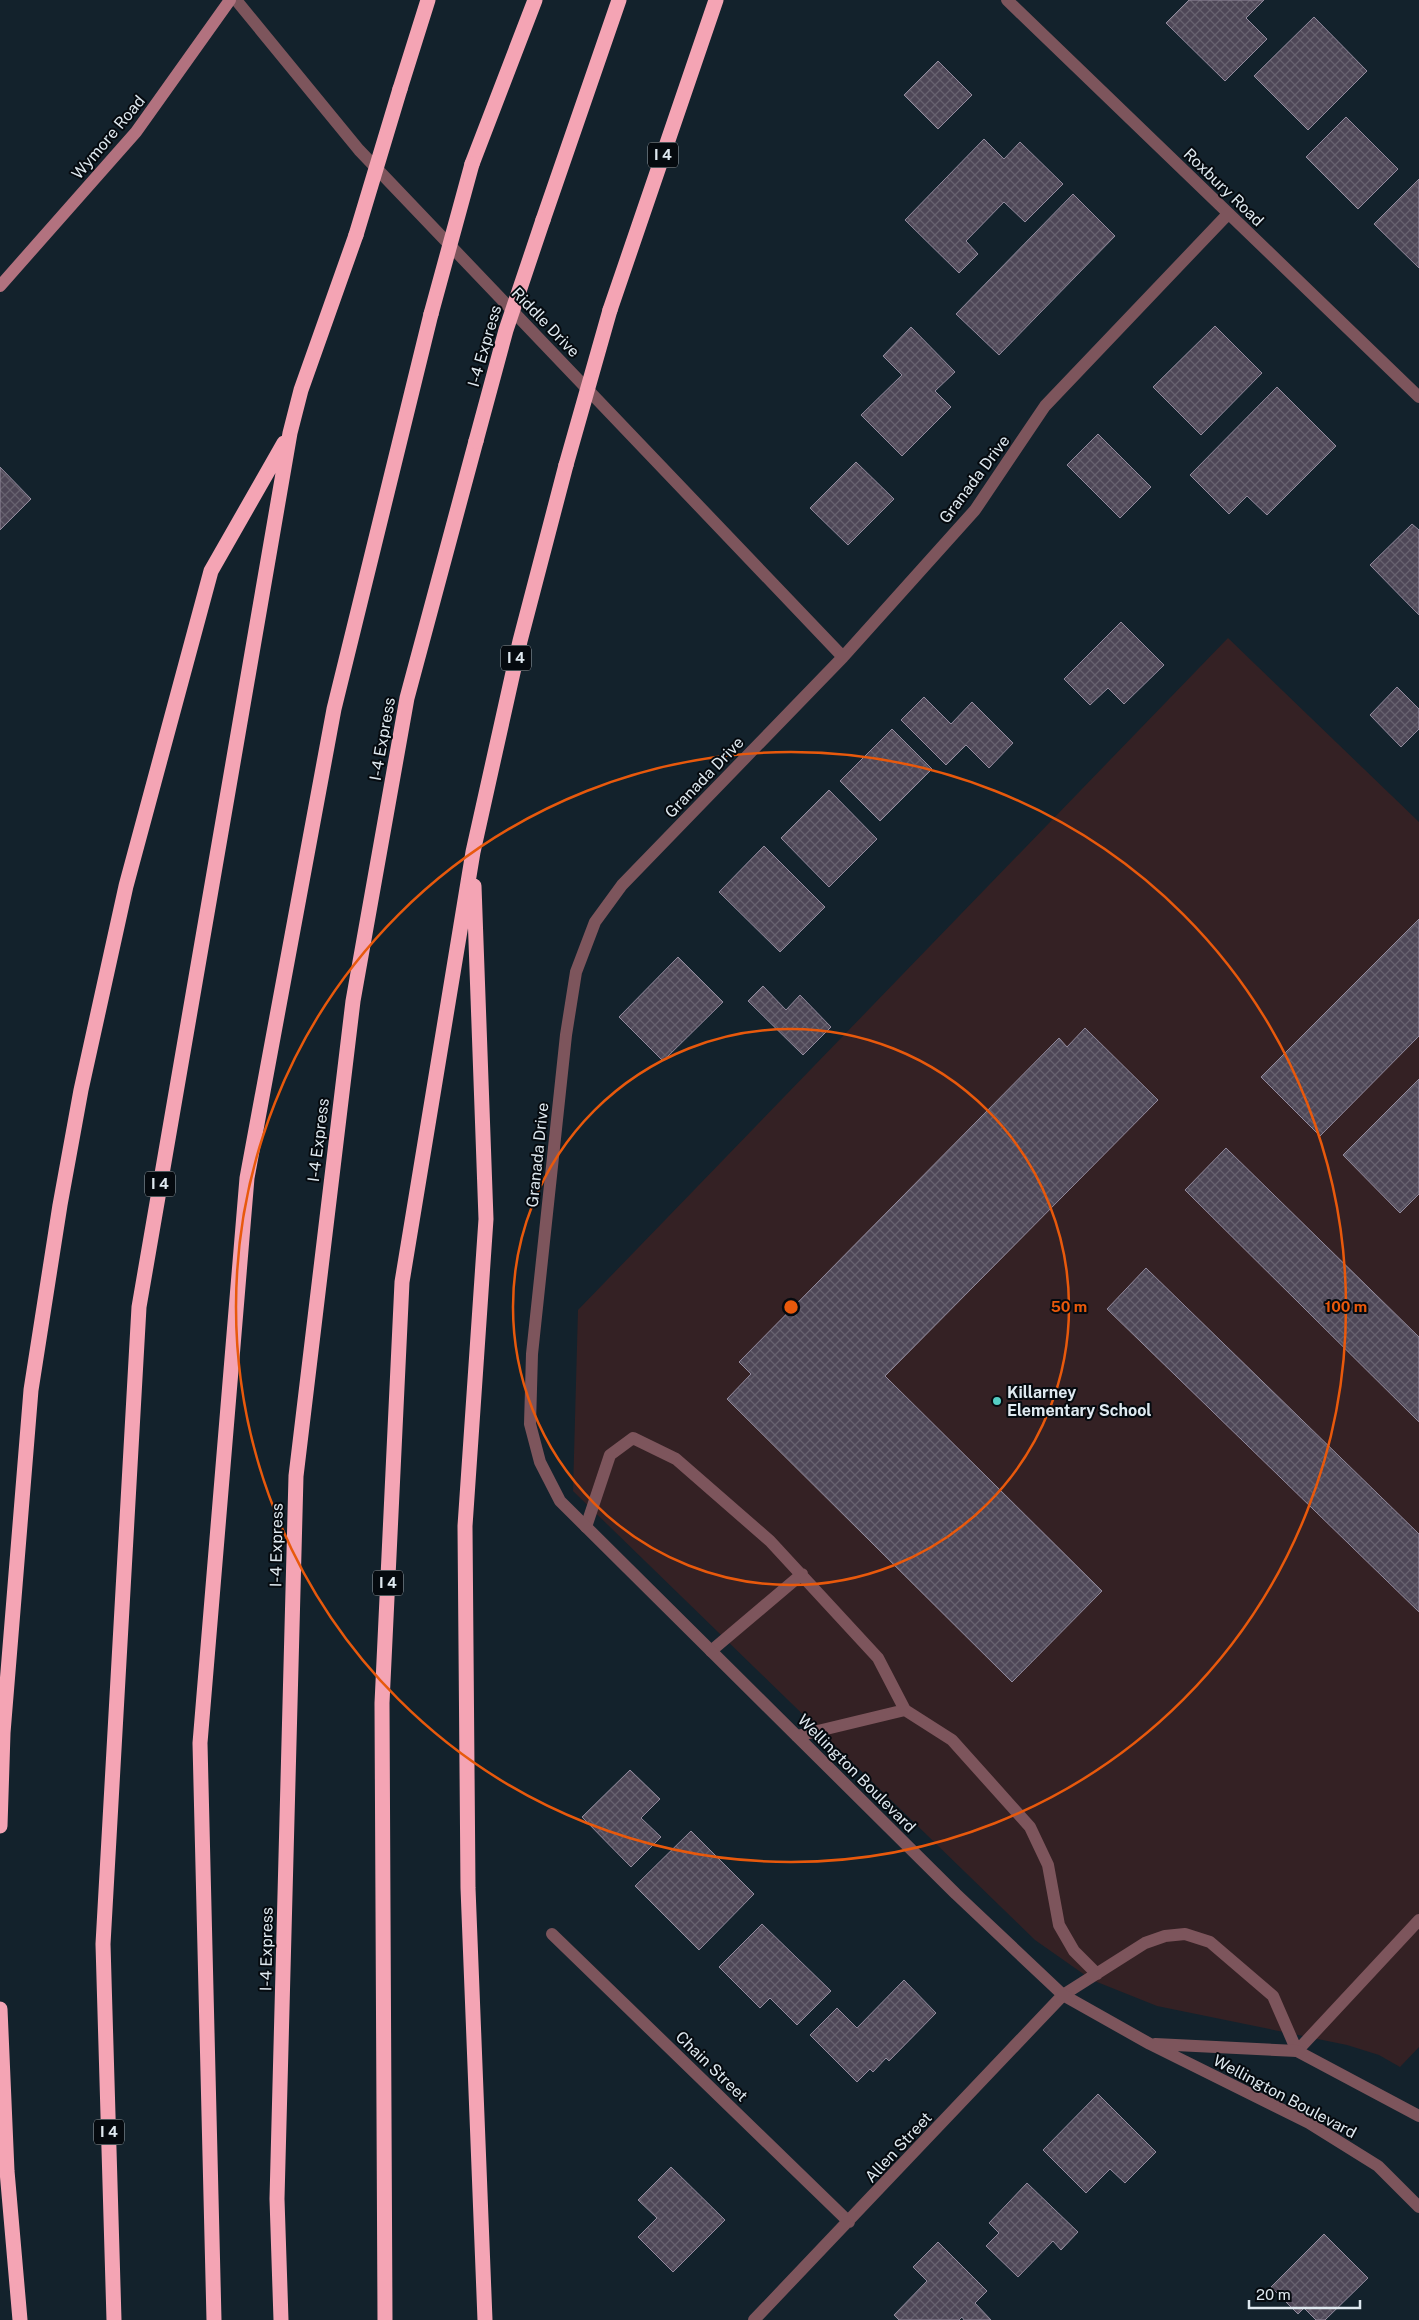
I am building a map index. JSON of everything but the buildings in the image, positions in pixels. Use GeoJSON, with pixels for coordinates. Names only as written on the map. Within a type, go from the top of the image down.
{"type":"FeatureCollection","features":[{"type":"Feature","properties":{"kind":"highway","name":"I 4"},"geometry":{"type":"LineString","coordinates":[[114,2320],[103,1944],[138,1307],[290,433],[301,390],[356,235],[428,0]]}},
{"type":"Feature","properties":{"kind":"highway"},"geometry":{"type":"LineString","coordinates":[[214,2320],[200,1742],[246,1178],[334,709],[431,314],[472,164],[535,0]]}},
{"type":"Feature","properties":{"kind":"highway","name":"I-4 Express"},"geometry":{"type":"LineString","coordinates":[[281,2320],[277,2199],[296,1476],[353,1000],[407,698],[506,330],[619,0]]}},
{"type":"Feature","properties":{"kind":"highway","name":"I 4"},"geometry":{"type":"LineString","coordinates":[[385,2320],[382,1703],[402,1282],[473,852],[520,641],[566,465],[610,310],[716,0]]}},
{"type":"Feature","properties":{"kind":"highway"},"geometry":{"type":"LineString","coordinates":[[0,1826],[3,1733],[31,1390],[60,1205],[81,1090],[126,886],[211,571],[290,433]]}},
{"type":"Feature","properties":{"kind":"highway"},"geometry":{"type":"LineString","coordinates":[[473,852],[486,1219],[465,1536],[468,1888],[486,2320]]}},
{"type":"Feature","properties":{"kind":"highway"},"geometry":{"type":"LineString","coordinates":[[0,2010],[7,2171],[20,2320]]}},
{"type":"Feature","properties":{"kind":"highway"},"geometry":{"type":"LineString","coordinates":[[0,2187],[7,2171]]}},
{"type":"Feature","properties":{"kind":"main road","name":"Wymore Road"},"geometry":{"type":"LineString","coordinates":[[0,286],[136,132],[230,0]]}},
{"type":"Feature","properties":{"kind":"street","name":"Riddle Drive"},"geometry":{"type":"LineString","coordinates":[[236,0],[359,150],[843,657]]}},
{"type":"Feature","properties":{"kind":"street","name":"Roxbury Road"},"geometry":{"type":"LineString","coordinates":[[1007,0],[1419,397]]}},
{"type":"Feature","properties":{"kind":"street","name":"Granada Drive"},"geometry":{"type":"LineString","coordinates":[[560,1501],[540,1462],[530,1424],[532,1354],[566,1035],[576,972],[595,922],[622,885],[843,657],[975,510],[1045,406],[1228,214]]}},
{"type":"Feature","properties":{"kind":"street"},"geometry":{"type":"LineString","coordinates":[[586,1527],[610,1455],[633,1438],[676,1459],[770,1540],[878,1658],[905,1710],[952,1740],[1030,1827],[1048,1865],[1059,1925],[1074,1951],[1096,1974]]}},
{"type":"Feature","properties":{"kind":"street","name":"Wellington Boulevard"},"geometry":{"type":"LineString","coordinates":[[560,1501],[956,1894],[1063,1994],[1150,2044],[1309,2123],[1378,2166],[1419,2207]]}},
{"type":"Feature","properties":{"kind":"street"},"geometry":{"type":"LineString","coordinates":[[711,1651],[802,1574]]}},
{"type":"Feature","properties":{"kind":"street"},"geometry":{"type":"LineString","coordinates":[[797,1736],[905,1710]]}},
{"type":"Feature","properties":{"kind":"street"},"geometry":{"type":"LineString","coordinates":[[1297,2051],[1419,1920]]}},
{"type":"Feature","properties":{"kind":"street","name":"Chain Street"},"geometry":{"type":"LineString","coordinates":[[552,1934],[849,2222]]}},
{"type":"Feature","properties":{"kind":"street","name":"Allen Street"},"geometry":{"type":"LineString","coordinates":[[754,2320],[849,2222],[1063,1994],[1144,1943],[1165,1936],[1186,1934],[1210,1942],[1273,1996],[1297,2051]]}},
{"type":"Feature","properties":{"kind":"street","name":"Wellington Boulevard"},"geometry":{"type":"LineString","coordinates":[[1150,2044],[1297,2051],[1419,2116]]}},
{"type":"Feature","properties":{"kind":"shaded area","name":"Killarney Elementary School"},"geometry":{"type":"Polygon","coordinates":[[[1228,638],[1419,822],[1419,2047],[1400,2067],[1379,2055],[1347,2045],[1157,2006],[1092,1980],[1035,1940],[573,1491],[578,1310],[1228,638]]]}},
{"type":"Feature","properties":{"kind":"place","name":"Killarney Elementary School"},"geometry":{"type":"Point","coordinates":[997,1401]}}]}
